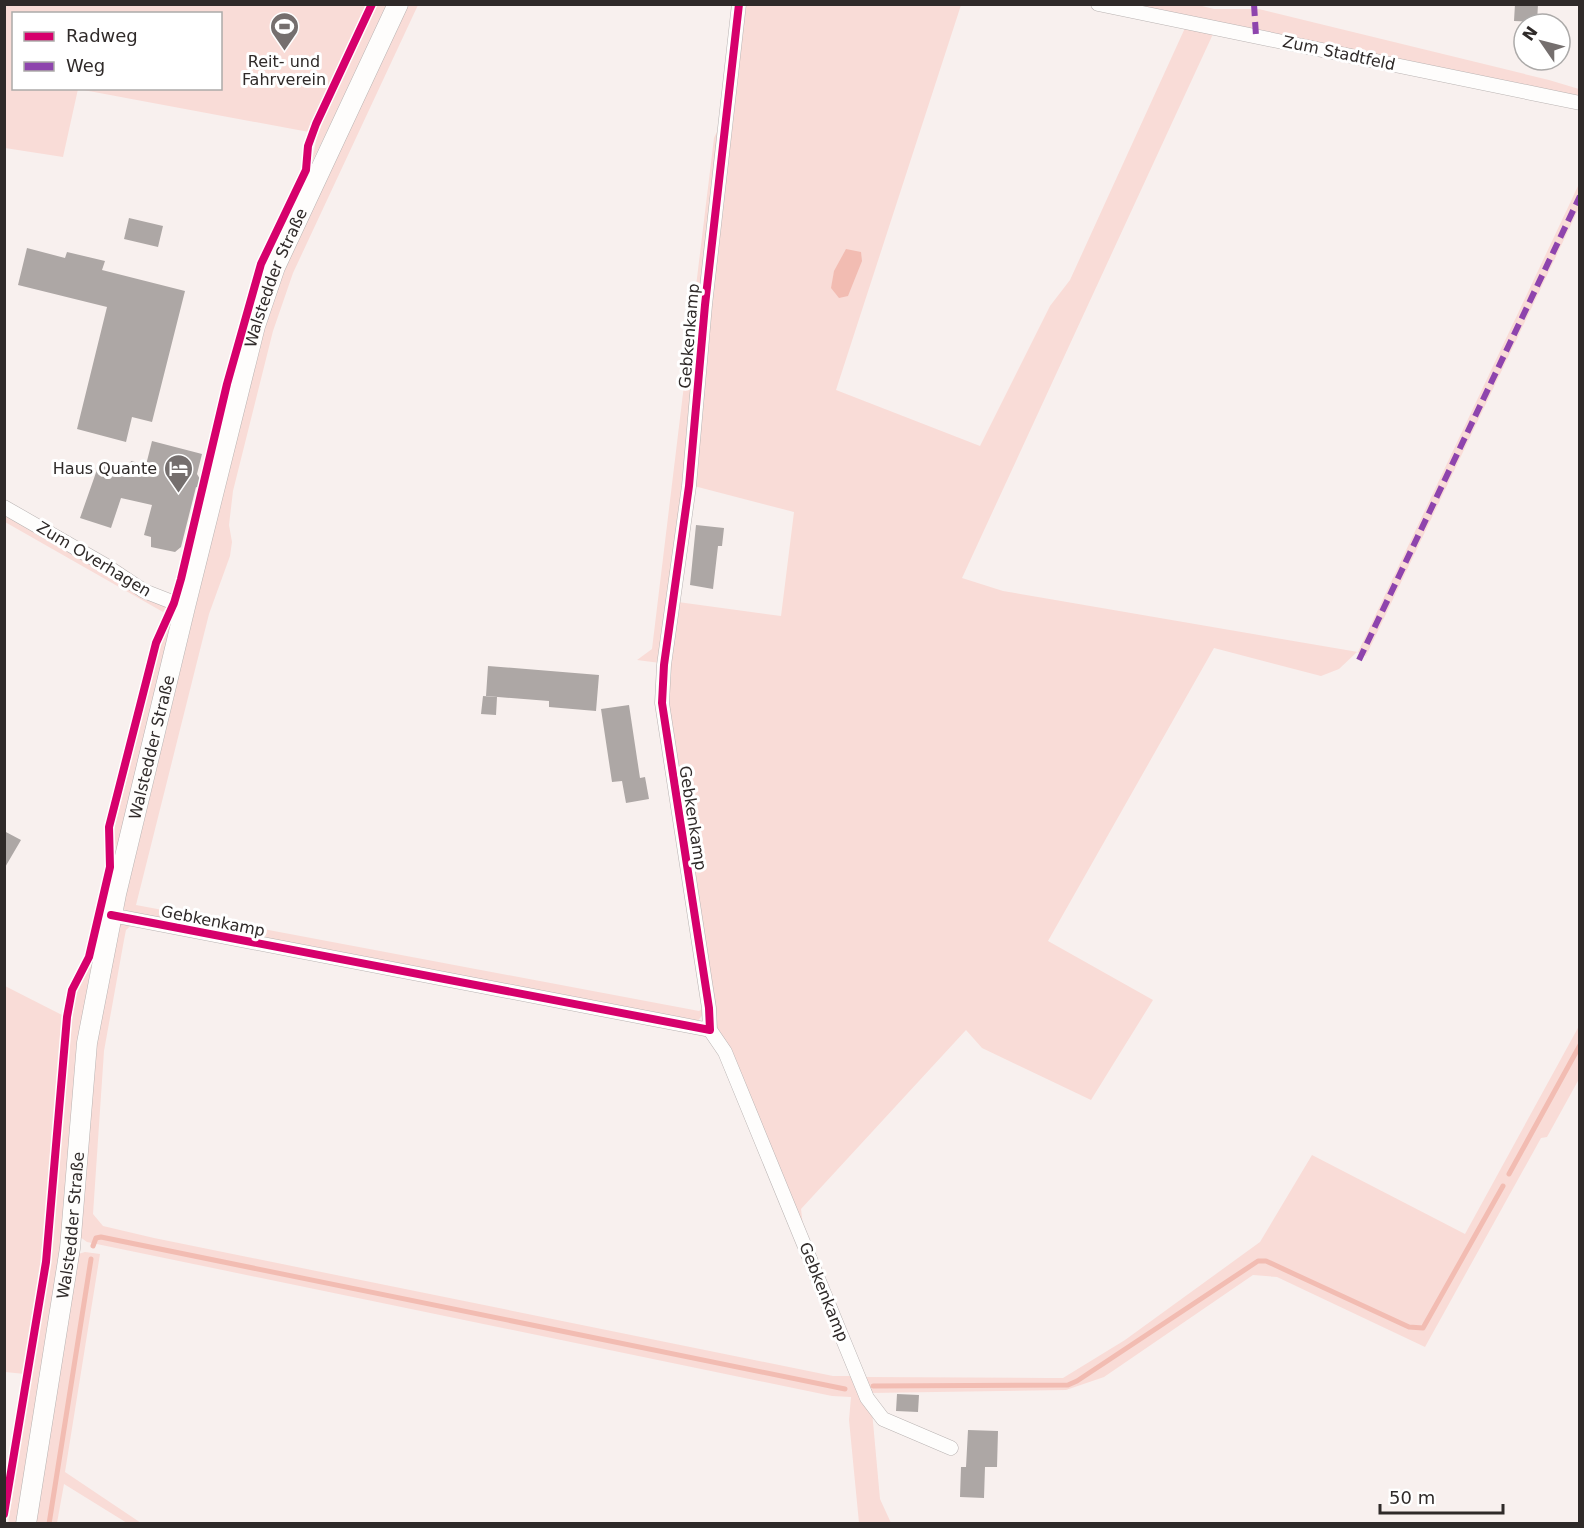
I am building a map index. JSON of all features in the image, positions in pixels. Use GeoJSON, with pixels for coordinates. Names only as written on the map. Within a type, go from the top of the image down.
{"type":"FeatureCollection","features":[{"type":"Feature","properties":{"kind":"main road","name":"Walstedder Straße"},"geometry":{"type":"LineString","coordinates":[[26,1524],[70,1248],[87,1043],[111,915],[185,607],[247,356],[275,267],[398,4]]}},
{"type":"Feature","properties":{"kind":"street","name":"Gebkenkamp"},"geometry":{"type":"LineString","coordinates":[[739,4],[705,305],[689,486],[664,665],[662,703],[709,1008],[710,1030],[725,1052],[867,1398],[883,1419],[951,1448]]}},
{"type":"Feature","properties":{"kind":"street","name":"Zum Stadtfeld"},"geometry":{"type":"LineString","coordinates":[[1098,4],[1580,103]]}},
{"type":"Feature","properties":{"kind":"street","name":"Zum Overhagen"},"geometry":{"type":"LineString","coordinates":[[4,507],[105,565],[144,591],[185,607]]}},
{"type":"Feature","properties":{"kind":"street","name":"Gebkenkamp"},"geometry":{"type":"LineString","coordinates":[[111,915],[710,1030]]}},
{"type":"Feature","properties":{"kind":"shaded area","name":"Reit- und Fahrverein"},"geometry":{"type":"Polygon","coordinates":[[[5,4],[371,4],[309,132],[83,90],[222,90],[222,12],[12,12],[12,90],[78,90],[63,157],[5,148],[5,4]]]}},
{"type":"Feature","properties":{"kind":"shaded area"},"geometry":{"type":"Polygon","coordinates":[[[1194,4],[1214,9],[1259,9],[1549,80],[1579,89],[1579,99],[1128,5],[1194,4]]]}},
{"type":"Feature","properties":{"kind":"shaded area"},"geometry":{"type":"Polygon","coordinates":[[[377,5],[389,5],[312,162],[319,125],[377,5]]]}},
{"type":"Feature","properties":{"kind":"shaded area"},"geometry":{"type":"Polygon","coordinates":[[[406,5],[418,5],[293,273],[273,331],[233,491],[229,525],[232,542],[230,556],[209,614],[136,905],[699,1011],[703,1008],[705,1012],[696,1023],[128,913],[123,908],[263,327],[283,269],[406,5]]]}},
{"type":"Feature","properties":{"kind":"shaded area"},"geometry":{"type":"Polygon","coordinates":[[[743,5],[961,5],[836,390],[980,446],[1050,306],[1070,280],[1185,28],[1213,34],[962,578],[1003,591],[1358,652],[1579,184],[1579,208],[1366,656],[1357,652],[1339,669],[1321,676],[1214,648],[1048,941],[1153,1000],[1091,1100],[982,1048],[966,1030],[801,1209],[803,1226],[716,1025],[666,701],[678,602],[781,616],[794,512],[694,486],[705,350],[743,5]]]}},
{"type":"Feature","properties":{"kind":"shaded area"},"geometry":{"type":"Polygon","coordinates":[[[720,125],[678,525],[660,663],[637,660],[652,649],[714,138],[720,125]]]}},
{"type":"Feature","properties":{"kind":"shaded area"},"geometry":{"type":"Polygon","coordinates":[[[846,249],[861,252],[862,261],[848,296],[839,298],[831,288],[834,271],[846,249]]]}},
{"type":"Feature","properties":{"kind":"shaded area"},"geometry":{"type":"Polygon","coordinates":[[[5,511],[167,605],[163,612],[5,522],[5,511]]]}},
{"type":"Feature","properties":{"kind":"shaded area"},"geometry":{"type":"Polygon","coordinates":[[[175,609],[117,856],[114,830],[160,645],[175,609]]]}},
{"type":"Feature","properties":{"kind":"shaded area"},"geometry":{"type":"Polygon","coordinates":[[[135,922],[126,930],[104,1051],[93,1214],[103,1226],[833,1376],[853,1376],[872,1411],[880,1499],[891,1523],[859,1523],[849,1420],[851,1397],[832,1396],[87,1242],[80,1237],[93,1042],[118,923],[135,922]]]}},
{"type":"Feature","properties":{"kind":"shaded area"},"geometry":{"type":"Polygon","coordinates":[[[88,967],[91,967],[80,1034],[60,1254],[17,1523],[8,1524],[49,1262],[71,1013],[75,991],[88,967]]]}},
{"type":"Feature","properties":{"kind":"shaded area"},"geometry":{"type":"Polygon","coordinates":[[[5,986],[62,1015],[42,1262],[25,1374],[5,1372],[5,986]]]}},
{"type":"Feature","properties":{"kind":"shaded area"},"geometry":{"type":"Polygon","coordinates":[[[1579,1026],[1579,1079],[1547,1137],[1541,1138],[1425,1347],[1277,1277],[1253,1275],[1104,1377],[1066,1390],[870,1393],[863,1377],[1063,1378],[1125,1340],[1260,1242],[1312,1155],[1465,1234],[1579,1026]]]}},
{"type":"Feature","properties":{"kind":"shaded area"},"geometry":{"type":"Polygon","coordinates":[[[85,1252],[100,1254],[65,1472],[141,1523],[127,1523],[64,1484],[57,1523],[32,1524],[78,1254],[85,1252]]]}},
{"type":"Feature","properties":{"kind":"building"},"geometry":{"type":"Polygon","coordinates":[[[1515,4],[1538,4],[1538,12],[1515,12],[1515,4]]]}},
{"type":"Feature","properties":{"kind":"building"},"geometry":{"type":"Polygon","coordinates":[[[129,218],[163,226],[158,247],[124,239],[129,218]]]}},
{"type":"Feature","properties":{"kind":"building"},"geometry":{"type":"Polygon","coordinates":[[[27,248],[65,258],[67,252],[105,261],[102,270],[185,291],[152,422],[132,417],[126,442],[77,429],[107,307],[18,285],[27,248]]]}},
{"type":"Feature","properties":{"kind":"building"},"geometry":{"type":"Polygon","coordinates":[[[152,441],[202,454],[197,474],[203,484],[202,489],[196,487],[181,547],[175,552],[151,547],[151,537],[144,535],[152,505],[121,498],[111,528],[80,518],[99,464],[127,474],[131,461],[146,465],[152,441]]]}},
{"type":"Feature","properties":{"kind":"building"},"geometry":{"type":"Polygon","coordinates":[[[696,525],[724,528],[722,546],[718,546],[713,589],[690,585],[696,525]]]}},
{"type":"Feature","properties":{"kind":"building"},"geometry":{"type":"Polygon","coordinates":[[[488,666],[599,675],[596,711],[549,707],[549,701],[486,696],[488,666]]]}},
{"type":"Feature","properties":{"kind":"building"},"geometry":{"type":"Polygon","coordinates":[[[483,696],[497,697],[496,715],[481,714],[483,696]]]}},
{"type":"Feature","properties":{"kind":"building"},"geometry":{"type":"Polygon","coordinates":[[[629,705],[640,778],[645,777],[649,799],[626,803],[622,781],[612,782],[601,709],[629,705]]]}},
{"type":"Feature","properties":{"kind":"building"},"geometry":{"type":"Polygon","coordinates":[[[4,831],[21,840],[4,869],[4,831]]]}},
{"type":"Feature","properties":{"kind":"building"},"geometry":{"type":"Polygon","coordinates":[[[897,1394],[919,1395],[918,1412],[896,1411],[897,1394]]]}},
{"type":"Feature","properties":{"kind":"building"},"geometry":{"type":"Polygon","coordinates":[[[968,1430],[998,1431],[997,1467],[985,1467],[984,1498],[960,1497],[961,1467],[966,1467],[968,1430]]]}},
{"type":"Feature","properties":{"kind":"waterway"},"geometry":{"type":"LineString","coordinates":[[1509,1174],[1580,1045]]}},
{"type":"Feature","properties":{"kind":"waterway"},"geometry":{"type":"LineString","coordinates":[[873,1386],[1068,1385],[1258,1261],[1266,1261],[1409,1327],[1423,1328],[1503,1186]]}},
{"type":"Feature","properties":{"kind":"waterway"},"geometry":{"type":"LineString","coordinates":[[93,1246],[96,1238],[101,1237],[845,1389]]}},
{"type":"Feature","properties":{"kind":"waterway"},"geometry":{"type":"LineString","coordinates":[[49,1524],[91,1259]]}},
{"type":"Feature","properties":{"kind":"marked path"},"geometry":{"type":"LineString","coordinates":[[1254,4],[1256,36]]}},
{"type":"Feature","properties":{"kind":"marked path"},"geometry":{"type":"LineString","coordinates":[[1359,660],[1580,196]]}},
{"type":"Feature","properties":{"kind":"cycle path"},"geometry":{"type":"LineString","coordinates":[[4,1514],[46,1262],[67,1017],[72,990],[89,957],[110,867],[109,827],[156,643],[174,603],[181,579],[227,384],[261,264],[306,170],[308,146],[316,124],[372,4]]}},
{"type":"Feature","properties":{"kind":"cycle path"},"geometry":{"type":"LineString","coordinates":[[111,915],[710,1030],[709,1008],[662,703],[664,665],[689,486],[705,305],[739,4]]}},
{"type":"Feature","properties":{"kind":"place","name":"Reit- und Fahrverein"},"geometry":{"type":"Point","coordinates":[284,52]}},
{"type":"Feature","properties":{"kind":"place","name":"Haus Quante"},"geometry":{"type":"Point","coordinates":[178,494]}}]}
